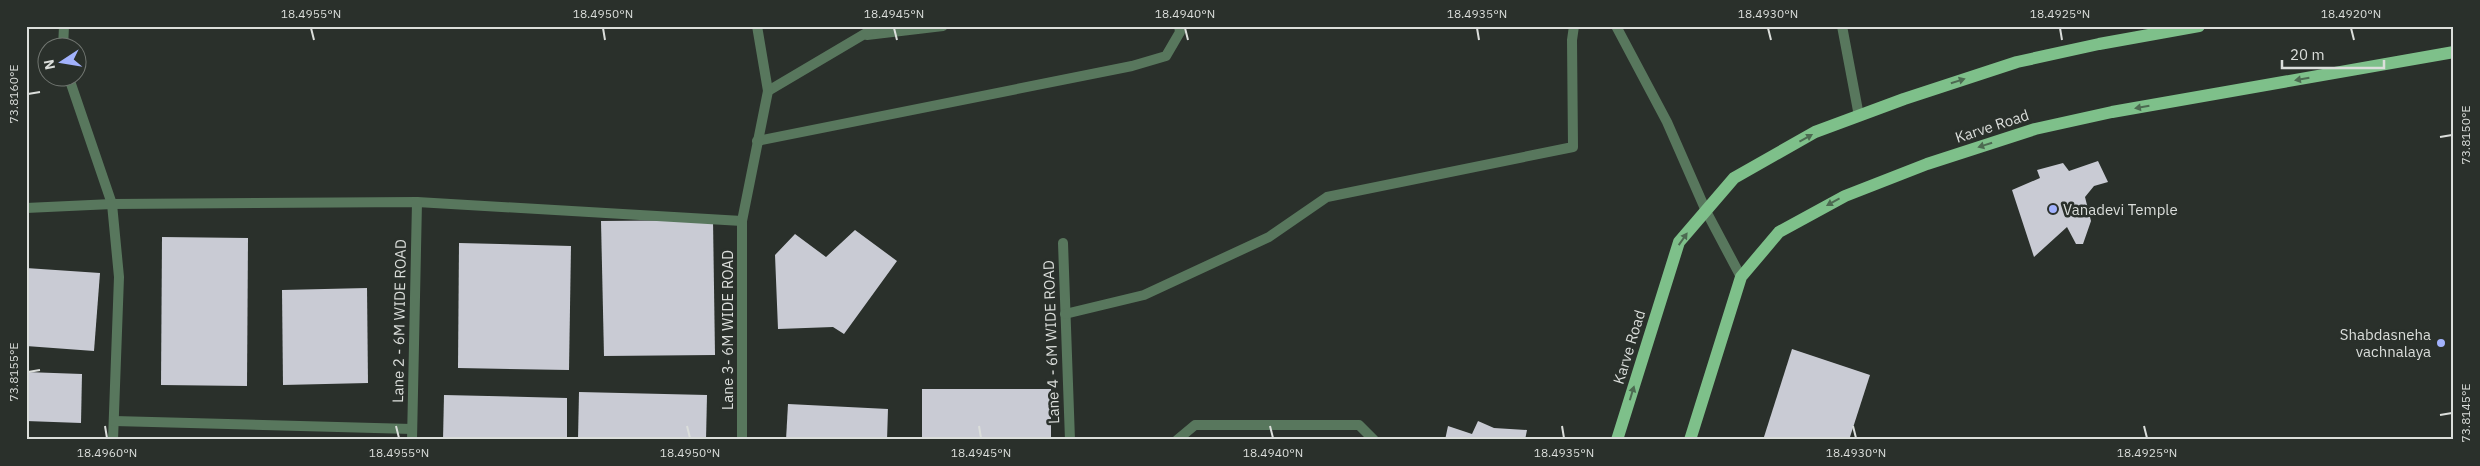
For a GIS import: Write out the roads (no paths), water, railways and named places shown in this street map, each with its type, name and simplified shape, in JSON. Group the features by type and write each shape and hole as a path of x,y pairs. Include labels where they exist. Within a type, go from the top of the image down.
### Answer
{"main road":[{"name":"Karve Road","path":"1617,440 1679,242 1734,178 1815,132 1904,98 2017,62 2172,29 2199,26"},
{"name":"Karve Road","path":"1690,440 1741,277 1778,232 1845,196 1927,164 2035,129 2112,112 2452,54"}],"street":[{"path":"756,26 768,91 878,26"},
{"path":"862,36 943,26"},
{"path":"758,142 1132,66 1166,56 1180,32 1179,26"},
{"path":"1065,314 1144,295 1269,237 1327,197 1573,146 1572,40 1574,26"},
{"path":"1616,26 1666,122 1706,211 1741,277"},
{"path":"1842,26 1859,116"},
{"path":"72,88 112,204 120,276 114,440"},
{"name":"Lane 3- 6M WIDE ROAD","path":"742,440 742,221 768,91"},
{"path":"26,208 112,204 417,202 742,221"},
{"name":"Lane 2 - 6M WIDE ROAD","path":"412,435 417,202"},
{"name":"Lane 4 - 6M WIDE ROAD","path":"1063,243 1070,440"},
{"path":"114,421 412,435"},
{"path":"1177,440 1195,425 1359,425 1374,440"}],"place":[{"name":"Vanadevi Temple","path":"2053,209"},
{"name":"Shabdasneha vachnalaya","path":"2441,343"}]}
